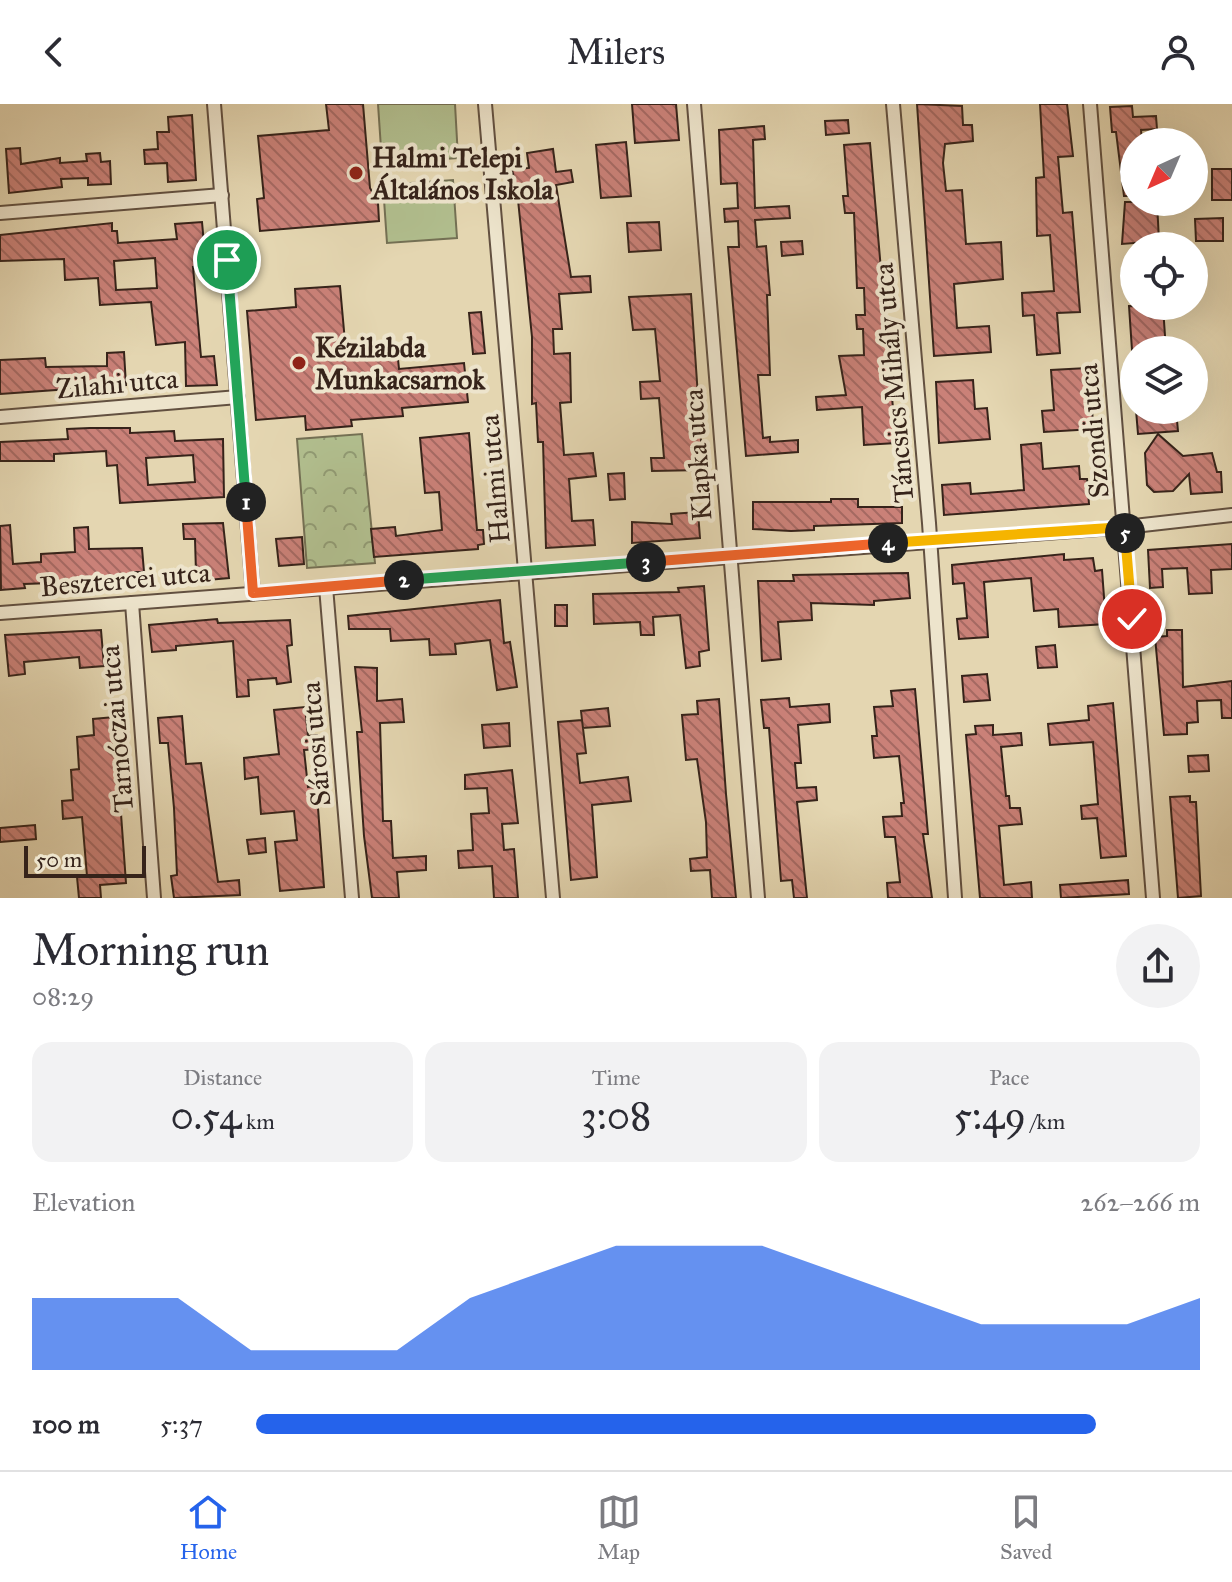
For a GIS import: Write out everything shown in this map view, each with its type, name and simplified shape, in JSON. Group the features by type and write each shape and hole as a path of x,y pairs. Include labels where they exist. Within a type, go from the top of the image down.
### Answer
{"street":[{"path":"214,104 253,593"},
{"name":"Halmi utca","path":"485,104 553,898"},
{"name":"Klapka utca","path":"694,104 758,898"},
{"name":"Táncsics Mihály utca","path":"893,104 930,540 955,898"},
{"name":"Szondi utca","path":"1090,104 1153,898"},
{"path":"0,213 222,195"},
{"name":"Zilahi utca","path":"0,417 238,397"},
{"path":"526,571 1125,527 1232,515"},
{"name":"Besztercei utca","path":"0,613 526,571"},
{"name":"Sárosi utca","path":"326,587 352,898"},
{"name":"Tarnóczai utca","path":"132,603 154,898"}],"green space":[{"path":"378,104 455,104 458,158 382,163"},
{"path":"453,180 457,238 387,243 383,185"},
{"path":"362,434 375,563 307,568 297,439"}],"building":[{"path":"326,104 363,104 370,188 378,203 379,221 260,231 257,199 264,198 258,136 329,130"},
{"path":"632,104 676,104 679,140 635,143"},
{"path":"917,104 962,106 963,125 972,125 973,141 945,144 943,163 946,191 962,190 966,244 1001,242 1003,279 954,284 957,328 989,326 991,352 934,356"},
{"path":"1040,104 1067,104 1073,156 1058,157 1063,213 1072,212 1080,312 1057,313 1060,353 1037,355 1034,315 1023,316 1022,293 1054,291 1050,235 1037,236 1036,178 1044,177"},
{"path":"1132,106 1133,117 1156,116 1157,128 1120,128 1120,164 1116,132 1112,132 1110,107"},
{"path":"192,115 196,180 168,182 167,163 145,164 144,150 158,149 157,132 169,132 168,117"},
{"path":"848,120 849,133 826,135 825,121"},
{"path":"764,126 765,139 753,140 755,208 789,206 790,218 755,220 757,247 766,246 770,295 767,295 770,375 758,375 763,438 770,437 770,442 798,440 798,452 746,456 728,247 739,247 738,221 725,222 724,209 738,208 737,183 721,184 719,130"},
{"path":"626,142 631,196 601,198 596,145"},
{"path":"870,143 896,443 864,445 862,407 817,410 816,397 846,395 839,356 864,355 863,329 857,329 856,315 865,315 864,288 857,288 854,213 845,213 843,196 848,196 844,145"},
{"path":"20,148 21,164 60,158 60,163 87,161 86,154 100,153 101,162 110,161 111,184 88,185 88,178 61,179 62,187 9,193 6,149"},
{"path":"553,149 556,172 571,170 573,182 556,185 571,277 590,276 591,292 559,294 562,329 553,329 554,354 570,353 571,402 560,403 564,455 593,453 596,476 569,479 572,521 593,520 595,545 546,548 543,442 538,442 536,403 532,404 532,337 517,190 512,170 529,168 527,153"},
{"path":"1212,169 1232,169 1232,200 1212,200"},
{"path":"1124,216 1158,216 1159,232 1123,232"},
{"path":"1223,218 1223,241 1208,241 1208,232 1196,232 1195,219"},
{"path":"202,222 206,266 193,267 201,357 214,356 217,385 186,386 185,342 156,345 151,302 100,305 98,278 65,280 64,259 0,261 0,235 112,223 112,231 117,231 118,243 177,239 175,224","holes":["155,258 157,288 116,290 114,261"]},
{"path":"659,222 661,250 629,252 627,223"},
{"path":"802,241 803,254 782,256 781,242"},
{"name":"Kézilabda Munkacsarnok","path":"340,286 346,353 397,349 399,369 464,363 468,402 402,408 403,416 351,420 352,426 306,430 305,416 256,420 247,311 296,307 295,289"},
{"path":"691,294 703,470 652,471 651,458 664,458 659,398 641,399 640,382 660,381 655,329 633,330 629,297"},
{"path":"481,312 485,353 473,354 469,313"},
{"path":"1130,320 1164,320 1165,336 1131,336"},
{"path":"124,352 126,385 0,394 0,360 45,358 46,367 107,366 107,353"},
{"path":"1087,368 1094,429 1044,432 1042,411 1054,410 1051,370"},
{"path":"973,380 975,409 987,408 990,439 939,443 936,382"},
{"path":"1137,424 1177,424 1178,431 1138,434"},
{"path":"130,428 130,433 174,431 175,441 223,439 224,497 120,503 117,465 107,466 106,451 54,454 54,461 0,461 0,442 68,439 67,429","holes":["193,455 195,482 148,485 146,458"]},
{"path":"469,433 477,530 483,530 484,544 478,545 478,549 374,557 371,529 395,527 396,536 442,530 439,492 425,493 420,438"},
{"path":"1158,434 1183,456 1212,453 1217,472 1221,472 1222,492 1191,494 1189,474 1173,491 1154,492 1147,485 1145,453"},
{"path":"1041,443 1043,469 1079,466 1080,479 1087,479 1089,504 944,515 942,485 970,483 971,494 1024,490 1021,445"},
{"path":"624,473 625,499 610,500 608,474"},
{"path":"831,499 858,499 858,507 902,507 902,523 814,526 814,530 791,531 753,529 753,502 831,502"},
{"path":"698,512 700,538 632,543 632,522 672,524 671,514"},
{"path":"223,523 229,578 208,580 208,571 196,573 195,539 184,539 183,524"},
{"path":"10,525 13,564 41,562 41,554 75,552 74,528 88,527 89,549 142,548 144,572 135,572 136,580 24,584 25,588 1,590 0,526"},
{"path":"302,537 304,564 279,566 276,539"},
{"path":"1232,544 1232,569 1211,570 1212,593 1189,594 1187,568 1162,569 1163,587 1150,588 1148,550"},
{"path":"1064,554 1064,560 1093,558 1095,571 1102,570 1106,624 1059,627 1058,609 1034,611 1031,578 984,582 988,637 959,639 957,619 967,618 964,583 953,584 952,565"},
{"path":"908,573 910,598 874,601 874,605 811,603 812,620 778,622 781,659 762,661 758,581 794,581 793,575"},
{"path":"704,586 709,650 699,652 700,666 686,668 680,615 653,617 654,635 641,635 640,622 594,624 593,594 679,592 678,588"},
{"path":"500,600 504,643 510,642 517,687 497,690 490,640 455,644 456,654 430,655 429,639 391,641 390,629 349,629 348,616"},
{"path":"555,605 567,605 567,626 555,626"},
{"path":"217,619 218,623 290,620 292,645 287,646 291,682 277,684 276,678 248,680 249,696 237,697 233,641 176,646 176,650 152,652 149,625"},
{"path":"101,630 104,666 80,668 79,657 24,662 25,674 9,676 5,635"},
{"path":"1167,630 1182,630 1183,687 1232,681 1232,718 1222,718 1221,700 1197,701 1198,722 1187,723 1187,734 1164,735 1155,637 1167,636"},
{"path":"1055,645 1057,667 1038,668 1036,647"},
{"path":"355,667 377,668 377,701 402,699 404,722 380,723 383,821 391,821 393,858 426,856 426,870 397,872 399,898 372,898 364,836 357,732 362,732"},
{"path":"987,674 990,700 964,702 962,676"},
{"path":"915,689 928,834 923,834 932,898 888,898 887,883 900,882 895,837 885,837 883,817 902,816 901,803 904,803 899,756 874,758 872,736 877,736 874,707 893,706 891,691"},
{"path":"789,698 790,707 829,704 830,722 798,725 801,763 795,763 797,788 816,787 817,800 797,802 807,898 794,898 792,880 781,881 769,728 764,728 761,700"},
{"path":"719,699 736,898 712,898 710,870 691,871 690,859 707,857 706,822 697,759 686,760 682,715 698,714 697,701"},
{"path":"1113,703 1126,856 1101,858 1097,818 1082,819 1081,806 1098,804 1093,742 1050,745 1048,724 1089,720 1088,706"},
{"path":"305,707 308,736 317,735 318,749 304,750 308,787 313,786 317,795 324,887 280,891 275,842 297,840 294,811 261,814 258,777 245,779 244,758 279,754 274,710"},
{"path":"608,708 610,726 583,728 581,711"},
{"path":"182,716 186,764 201,763 218,882 239,880 240,895 174,898 171,876 177,875 174,808 168,743 160,743 158,718"},
{"path":"114,717 126,883 100,885 101,898 79,898 77,877 87,876 82,817 63,819 62,801 73,800 71,770 79,769 77,737 94,735 93,719"},
{"path":"582,720 586,753 577,754 580,783 628,777 631,801 592,805 597,877 571,880 558,722"},
{"path":"509,723 510,746 484,748 482,725"},
{"path":"993,725 993,735 1021,733 1022,745 1001,747 1006,796 1009,796 1010,808 1020,808 1022,824 999,826 1004,885 1031,882 1032,898 980,898 966,735 976,734 975,726"},
{"path":"1208,755 1209,771 1189,772 1188,756"},
{"path":"512,770 518,823 502,824 504,850 514,849 518,898 494,898 492,866 459,868 458,851 473,850 471,814 489,813 487,788 465,789 465,775"},
{"path":"1190,796 1190,802 1196,802 1201,896 1178,898 1170,797"},
{"path":"35,825 36,839 0,842 0,828"},
{"path":"265,838 266,852 249,854 247,840"},
{"path":"1128,880 1129,894 1061,898 1060,885"}],"place":[{"name":"Halmi Telepi Általános Iskola","path":"356,173"},
{"name":"Kézilabda Munkacsarnok","path":"299,363"}],"route":[{"path":"227,260 253,593 1125,527 1132,619"}]}
